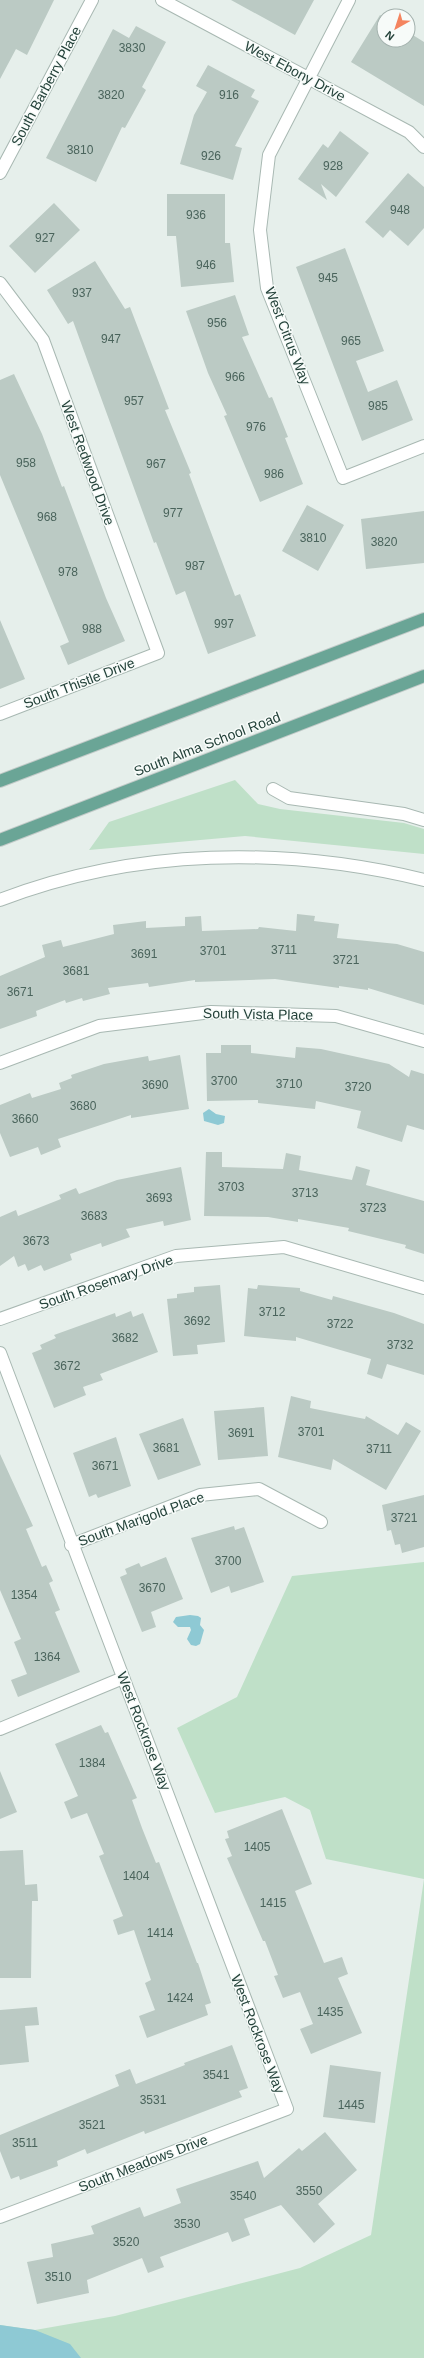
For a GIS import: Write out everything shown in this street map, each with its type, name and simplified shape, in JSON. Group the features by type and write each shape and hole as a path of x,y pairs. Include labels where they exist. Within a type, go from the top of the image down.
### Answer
{"main road":[{"path":"0,781 424,619"},
{"name":"South Alma School Road","path":"0,840 424,676"}],"street":[{"name":"South Barberry Place","path":"0,173 92,0"},
{"name":"West Ebony Drive","path":"162,0 408,132 424,146"},
{"name":"West Citrus Way","path":"349,0 269,156 260,230 268,288 343,478 424,446"},
{"name":"West Redwood Drive","path":"0,283 43,340 158,653"},
{"name":"South Thistle Drive","path":"0,714 158,653"},
{"path":"273,789 289,798 404,814 424,820"},
{"path":"0,900 44,885 80,876 159,860 201,858 302,860 384,871 424,880"},
{"name":"South Vista Place","path":"0,1063 99,1026 211,1012 336,1016 424,1041"},
{"name":"South Rosemary Drive","path":"0,1319 176,1256 284,1247 424,1288"},
{"name":"West Rockrose Way","path":"0,1353 71,1545 287,2109"},
{"name":"South Marigold Place","path":"71,1545 200,1495 260,1489 321,1522"},
{"path":"0,1729 123,1678"},
{"name":"South Meadows Drive","path":"0,2217 287,2109"}],"green space":[{"path":"235,780 258,804 280,809 404,823 424,829 424,854 245,836 89,850 109,822"},
{"path":"424,1562 424,1879 326,1859 310,1810 285,1797 215,1813 177,1728 237,1697 292,1576"},
{"path":"424,1879 424,2358 0,2358 0,2325 35,2330 115,2316 300,2268 371,2235"}],"water":[{"path":"209,1109 216,1114 225,1116 224,1123 218,1125 204,1121 203,1113"},
{"path":"190,1615 201,1618 200,1625 204,1630 200,1644 196,1646 191,1645 187,1639 191,1630 190,1627 178,1627 173,1622 176,1617"},
{"path":"0,2325 35,2330 70,2344 81,2358 0,2358"}],"building":[{"path":"0,0 54,0 27,55 16,49 0,79"},
{"path":"231,0 314,0 295,35"},
{"path":"376,21 376,48 416,48 416,37 424,42 424,106 351,62"},
{"path":"136,26 166,42 142,87 146,90 125,128 122,127 96,182 46,158 113,29 129,38"},
{"path":"208,65 255,90 251,97 259,101 235,146 242,148 233,180 180,164 194,115 207,92 196,86"},
{"path":"340,131 369,153 336,197 321,184 327,200 298,179 323,144 328,148"},
{"path":"408,173 424,187 424,228 408,246 390,230 383,238 365,222"},
{"path":"167,194 225,194 225,243 230,243 234,282 181,287 176,236 167,236"},
{"path":"54,203 80,230 35,273 9,246"},
{"path":"345,248 384,351 356,361 368,392 397,380 413,420 362,441 296,267"},
{"path":"95,261 125,309 130,307 169,409 165,410 191,473 189,474 235,596 240,594 256,636 208,654 185,591 176,595 156,542 154,543 73,321 68,324 47,290"},
{"path":"235,295 249,335 242,337 269,398 272,397 288,437 285,438 303,484 260,502 224,416 227,415 208,373 186,311"},
{"path":"14,374 42,434 62,487 64,486 106,598 125,641 68,665 60,646 69,642 0,475 0,380"},
{"path":"307,505 344,525 318,571 282,551"},
{"path":"424,511 424,563 366,569 361,519"},
{"path":"0,620 25,679 0,689"},
{"path":"297,914 315,916 314,921 339,924 337,938 397,944 424,952 424,1005 368,988 368,990 339,986 339,988 275,979 195,982 195,980 149,987 148,983 108,988 110,994 83,1001 82,998 66,1003 65,1000 36,1011 37,1016 0,1029 0,976 45,957 42,945 61,940 63,947 114,934 113,925 146,921 146,928 185,926 185,917 201,916 202,931 258,929 259,927 296,931"},
{"path":"221,1045 251,1045 251,1053 295,1058 296,1047 321,1049 389,1064 409,1077 411,1070 424,1074 424,1130 407,1125 402,1142 357,1128 361,1111 316,1101 315,1109 258,1103 258,1100 207,1101 206,1053 221,1053"},
{"path":"180,1055 189,1109 131,1118 131,1115 58,1139 61,1147 41,1155 38,1147 10,1157 0,1133 0,1105 30,1093 32,1098 61,1089 59,1083 72,1078 71,1075 104,1064 148,1056 149,1061"},
{"path":"206,1152 222,1152 222,1167 283,1169 286,1153 301,1156 299,1170 352,1180 356,1166 370,1170 366,1185 424,1201 424,1254 405,1248 406,1245 348,1231 349,1228 298,1219 298,1222 268,1217 204,1216"},
{"path":"181,1167 191,1220 164,1226 163,1221 126,1229 130,1237 102,1247 101,1243 70,1254 72,1260 44,1271 41,1265 28,1271 25,1264 18,1267 14,1256 0,1266 0,1217 16,1210 18,1216 61,1199 59,1195 76,1188 79,1194 117,1180"},
{"path":"220,1285 225,1342 197,1345 198,1354 173,1356 167,1299 177,1298 177,1294 194,1292 194,1287"},
{"path":"258,1285 300,1288 300,1291 332,1300 333,1296 394,1313 424,1324 424,1375 387,1364 382,1379 367,1374 371,1359 296,1337 296,1341 244,1336 248,1288 257,1289"},
{"path":"131,1311 133,1317 143,1313 158,1352 100,1374 103,1380 83,1387 86,1395 54,1408 32,1353 42,1349 40,1345 56,1338 54,1335 115,1313 116,1317"},
{"path":"291,1396 311,1401 310,1408 365,1419 366,1416 398,1435 406,1422 421,1431 386,1490 333,1459 331,1470 278,1457"},
{"path":"264,1407 268,1456 218,1460 214,1411"},
{"path":"183,1418 201,1465 158,1480 139,1434"},
{"path":"116,1437 131,1486 98,1498 96,1494 89,1497 73,1453"},
{"path":"0,1454 33,1526 26,1529 42,1567 46,1565 53,1581 49,1583 60,1610 55,1612 80,1672 18,1697 11,1680 27,1674 14,1642 21,1639 0,1590"},
{"path":"424,1495 424,1547 402,1553 400,1544 395,1545 391,1530 387,1531 382,1505"},
{"path":"234,1526 235,1530 244,1527 264,1582 231,1593 229,1586 211,1593 191,1538"},
{"path":"166,1557 183,1599 151,1612 156,1627 142,1632 120,1577 127,1574 125,1569 139,1563 141,1567"},
{"path":"101,1725 105,1733 108,1732 137,1798 132,1800 142,1828 156,1863 159,1862 198,1963 211,2003 205,2005 208,2015 147,2038 139,2016 155,2010 145,1983 151,1980 134,1930 118,1935 113,1920 123,1916 99,1856 104,1854 87,1813 71,1819 64,1802 78,1796 55,1744"},
{"path":"0,1771 17,1812 0,1819"},
{"path":"282,1809 312,1884 295,1891 324,1963 342,1957 348,1974 338,1978 362,2033 311,2054 300,2029 313,2024 300,1992 283,1998 274,1976 278,1975 265,1941 263,1941 227,1858 232,1856 225,1839 229,1838 227,1831"},
{"path":"23,1850 25,1885 37,1884 38,1901 32,1901 31,1978 0,1978 0,1851"},
{"path":"37,2007 39,2025 25,2026 29,2062 0,2065 0,2010"},
{"path":"232,2045 248,2088 239,2091 242,2097 145,2134 144,2131 87,2154 85,2149 57,2161 58,2166 20,2180 19,2176 11,2179 0,2151 0,2135 119,2086 115,2075 130,2069 136,2084 185,2065 184,2063"},
{"path":"330,2065 381,2072 375,2123 323,2117"},
{"path":"325,2132 357,2170 318,2204 335,2224 314,2243 281,2205 244,2219 250,2235 232,2242 228,2232 160,2257 164,2267 148,2273 142,2258 87,2280 89,2293 37,2304 27,2262 53,2257 51,2244 94,2234 91,2226 140,2207 144,2217 181,2203 176,2189 258,2161 264,2178 299,2148 302,2151"}]}
